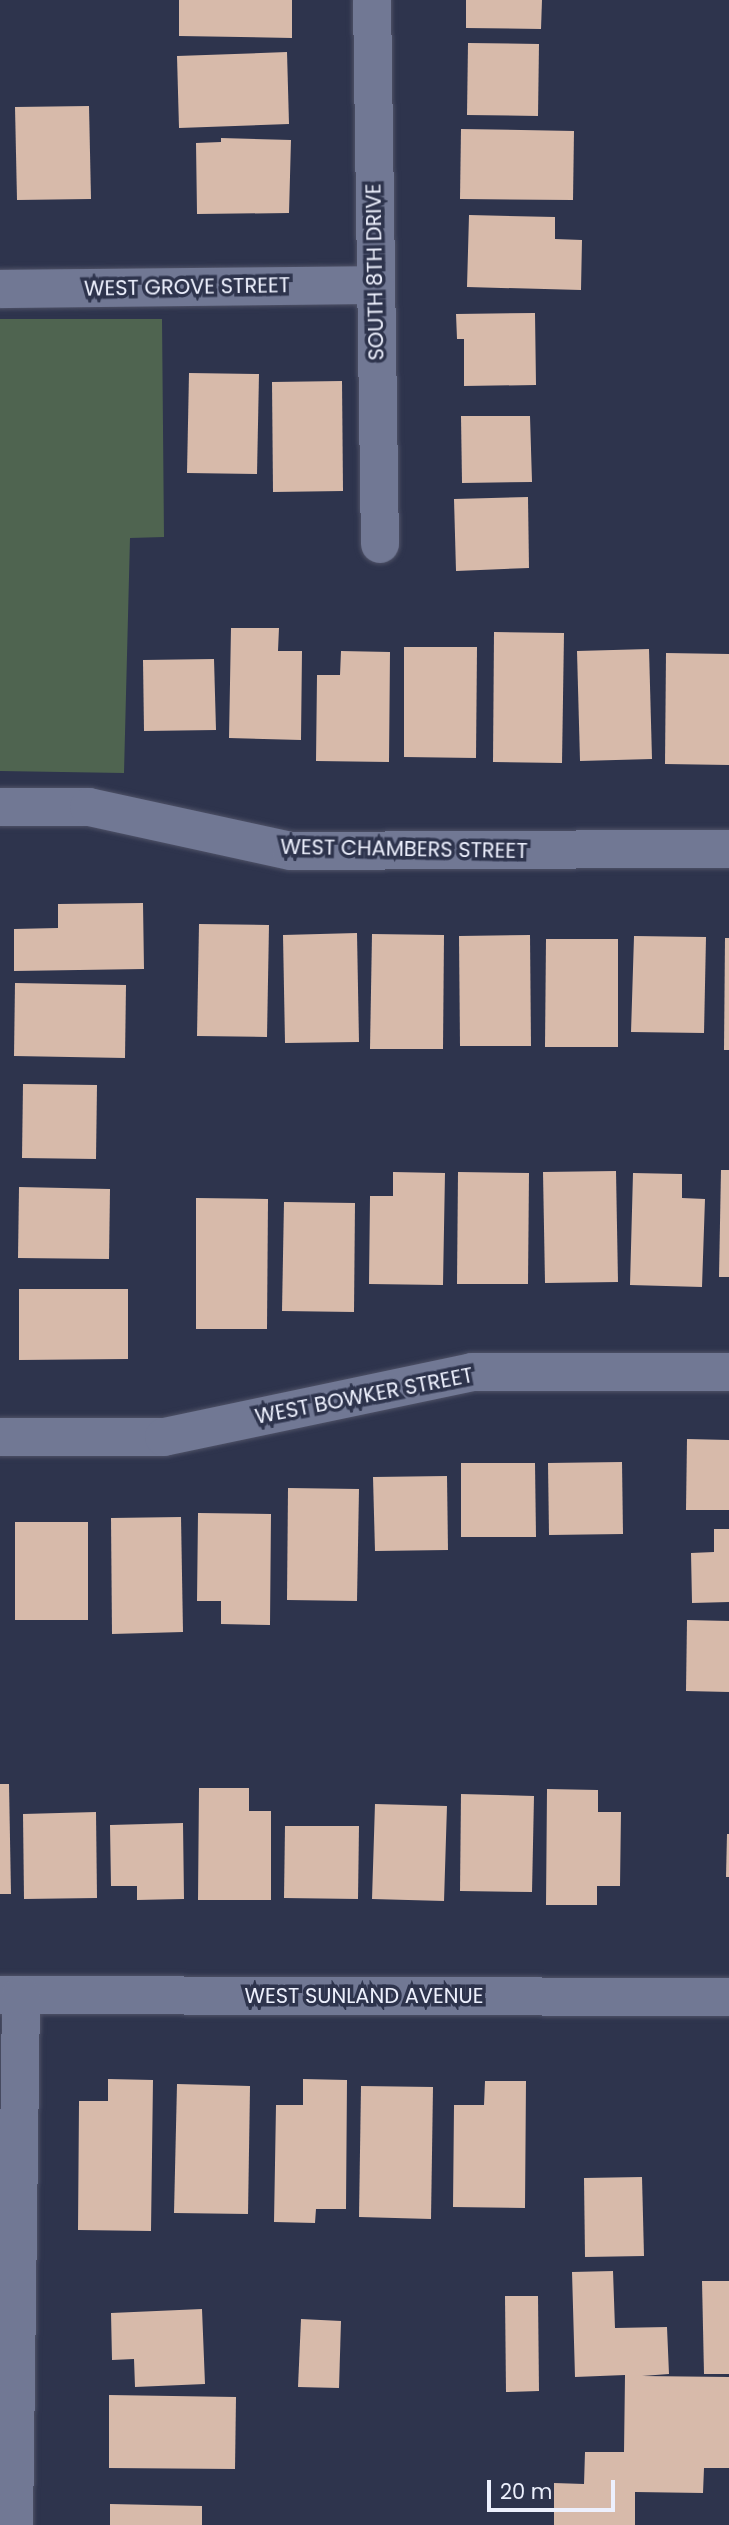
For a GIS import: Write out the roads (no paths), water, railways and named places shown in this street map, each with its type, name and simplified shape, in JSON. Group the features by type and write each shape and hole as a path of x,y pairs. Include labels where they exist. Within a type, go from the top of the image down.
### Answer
{"street":[{"name":"SOUTH 8TH DRIVE","path":"372,0 380,544"},
{"name":"WEST GROVE STREET","path":"0,289 375,285"},
{"name":"WEST CHAMBERS STREET","path":"0,807 89,807 291,852 729,849"},
{"name":"WEST BOWKER STREET","path":"0,1437 164,1437 472,1372 729,1372"},
{"name":"WEST SUNLAND AVENUE","path":"11,1995 729,1997"},
{"path":"11,1995 14,2525"}]}
